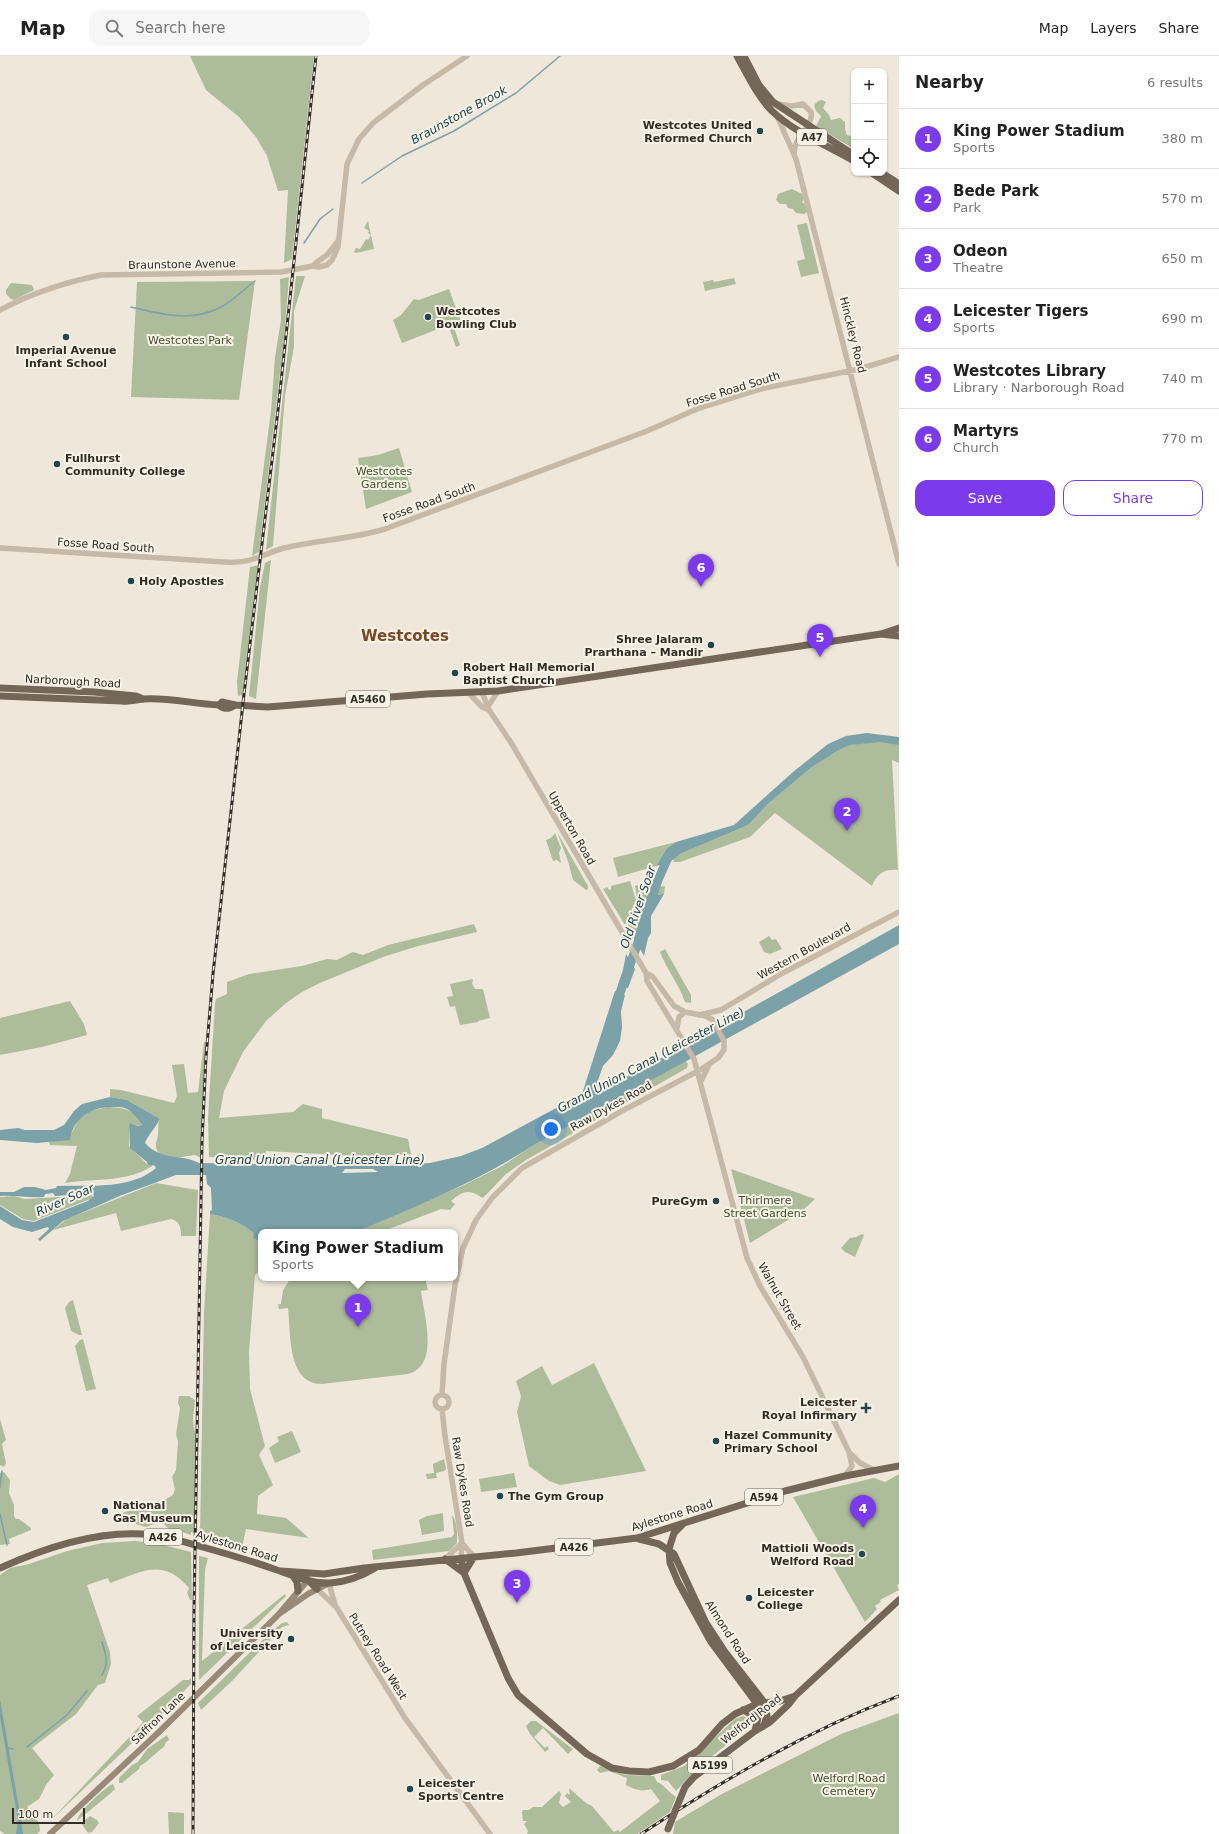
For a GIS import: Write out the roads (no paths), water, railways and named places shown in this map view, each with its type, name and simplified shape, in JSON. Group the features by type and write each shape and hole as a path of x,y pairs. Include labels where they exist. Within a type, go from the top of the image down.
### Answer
{"main road":[{"name":"Hinckley Road","path":"737,56 759,94 774,112"},
{"name":"A47","path":"744,56 759,85 773,102 805,129 851,160"},
{"name":"A47","path":"774,112 851,153"},
{"path":"876,176 899,191"},
{"path":"887,176 899,184"},
{"name":"Narborough Road","path":"0,688 94,692 136,696 143,699 219,705 222,702 235,705 268,707 430,693 498,691 881,634 897,629"},
{"name":"Narborough Road","path":"881,634 899,636"},
{"name":"Narborough Road","path":"0,696 122,702 136,702 143,699"},
{"name":"Aylestone Road","path":"282,1571 324,1574 358,1568 375,1568 637,1538 784,1491 845,1476 899,1466"},
{"path":"637,1538 654,1542 669,1549 674,1533 685,1523"},
{"name":"Aylestone Road","path":"0,1568 60,1545 96,1537 132,1533 174,1539 282,1571 293,1576 328,1583 366,1574 375,1568"},
{"name":"Almond Road","path":"669,1549 670,1562 694,1614 711,1642 760,1703"},
{"path":"445,1559 464,1573 474,1557"},
{"path":"453,1565 462,1558"},
{"name":"Welford Road","path":"462,1558 464,1573 508,1678 518,1695 598,1762 612,1768 639,1772 663,1769 685,1761 705,1746 722,1724 743,1710 760,1703 780,1701 795,1696"},
{"path":"317,1589 308,1580 324,1574"},
{"path":"293,1576 297,1582 298,1591"},
{"name":"Saffron Lane","path":"50,1834 159,1732 278,1615 308,1580"},
{"name":"Saffron Lane","path":"278,1615 328,1583"},
{"name":"Welford Road","path":"668,1832 685,1787 694,1777 755,1731 764,1726 899,1600"},
{"path":"755,1731 760,1703"},
{"path":"760,1703 767,1715 764,1726"},
{"path":"743,1710 753,1716 757,1722"}],"street":[{"path":"338,241 347,164 359,139 373,124 404,100 467,56"},
{"path":"773,102 792,106 800,104 809,108 812,112 811,119 795,143 794,155"},
{"name":"Hinckley Road","path":"774,112 794,155 899,564"},
{"name":"Braunstone Avenue","path":"313,266 330,252 338,241"},
{"name":"Braunstone Avenue","path":"0,310 25,297 52,288 81,279 109,274 258,273 282,272 313,266 320,267 327,265 336,253 338,241"},
{"name":"Fosse Road South","path":"0,548 239,563 251,561 283,549 365,535 385,529 640,433 696,409 761,389 850,370 899,357"},
{"path":"468,692 482,707 489,708 498,691"},
{"name":"Upperton Road","path":"482,692 489,708 510,741 646,973 652,977 674,1006 685,1012 699,1015 714,1022"},
{"name":"Western Boulevard","path":"699,1015 721,1010 781,974 899,912"},
{"name":"Upperton Road","path":"646,973 647,981 694,1059 697,1071"},
{"name":"Western Boulevard","path":"714,1022 721,1010"},
{"path":"677,1030 679,1017 685,1012"},
{"path":"697,1071 709,1064 722,1053 725,1046 714,1022"},
{"path":"694,1059 703,1064 709,1064"},
{"path":"700,1082 709,1064"},
{"name":"Walnut Street","path":"697,1071 744,1249 751,1267 760,1286 803,1357 850,1452 860,1463 874,1470"},
{"name":"Raw Dykes Road","path":"458,1274 463,1248 476,1220 492,1198 522,1168 622,1111 697,1071"},
{"name":"Raw Dykes Road","path":"442,1395 457,1281"},
{"name":"Raw Dykes Road","path":"442,1395 447,1396 449,1403 448,1407 442,1409"},
{"name":"Raw Dykes Road","path":"442,1395 437,1398 436,1402 438,1407 442,1409 462,1543 462,1558"},
{"path":"845,1476 852,1466 850,1452"},
{"path":"445,1559 462,1543 474,1557"},
{"name":"Putney Road West","path":"328,1583 334,1605"},
{"name":"Putney Road West","path":"317,1589 334,1605 413,1730 490,1834"}],"water":[{"path":"867,733 899,737 899,745 880,742 851,745 839,750 812,767 769,803 748,825 680,854 670,862 656,866 667,848 676,842 734,825 793,772 828,744 846,736"},
{"path":"664,894 651,916 651,933 648,938 644,956 634,938 647,896"},
{"path":"899,925 899,944 469,1182 362,1229 258,1229 258,1240 253,1238 254,1233 239,1223 228,1218 210,1214 210,1211 212,1210 211,1188 207,1184 206,1175 176,1175 122,1195 63,1221 40,1241 38,1239 49,1229 48,1227 32,1232 13,1227 0,1219 0,1206 22,1220 34,1222 88,1201 94,1196 93,1194 55,1196 53,1193 45,1194 44,1197 0,1196 0,1192 14,1192 24,1187 35,1187 46,1190 56,1188 57,1186 95,1186 122,1183 146,1175 156,1168 154,1165 148,1165 147,1162 130,1148 129,1123 138,1126 142,1125 134,1114 122,1107 99,1108 85,1114 75,1125 70,1140 37,1143 0,1140 0,1130 18,1128 25,1130 54,1130 64,1125 74,1111 82,1104 110,1097 127,1100 160,1119 145,1143 152,1149 158,1153 185,1158 199,1163 386,1166 430,1163 461,1156 482,1148 582,1094 615,991 625,995 621,1011 622,1027 620,1041 613,1055 603,1066 597,1083 599,1087 631,1075","holes":["345,1169 373,1169 378,1172 342,1173"]},
{"path":"626,954 635,969 628,988 618,985"},
{"path":"0,1700 23,1834 16,1834 18,1820 0,1717"}],"waterway":[{"name":"Braunstone Brook","path":"362,183 402,156 454,131 516,93 560,56"},
{"name":"Braunstone Brook","path":"304,243 320,219 333,209"},
{"name":"Braunstone Brook","path":"131,307 176,316 198,315 221,307 255,281"},
{"name":"Old River Soar","path":"649,906 658,880 670,853"},
{"name":"Old River Soar","path":"616,1004 641,934"},
{"path":"0,1487 2,1471"},
{"path":"0,1514 7,1545"},
{"path":"102,1642 106,1655 106,1667 102,1675"},
{"path":"27,1747 67,1715 87,1691"},
{"path":"7,1748 13,1749"}],"railway":[{"path":"193,1834 194,1610 202,1141 206,1057 213,974 244,694 278,410 316,56"},
{"path":"641,1834 734,1776 766,1758 831,1725 899,1696"}],"place":[{"name":"Westcotes United Reformed Church","path":"760,131"},
{"name":"Westcotes Bowling Club","path":"428,317"},
{"name":"Imperial Avenue Infant School","path":"66,337"},
{"name":"Fullhurst Community College","path":"57,464"},
{"name":"Holy Apostles","path":"131,581"},
{"name":"Martyrs","path":"701,587"},
{"name":"Shree Jalaram Prarthana – Mandir","path":"711,645"},
{"name":"Westcotes Library","path":"820,657"},
{"name":"Robert Hall Memorial Baptist Church","path":"455,673"},
{"name":"Bede Park","path":"847,831"},
{"name":"PureGym","path":"716,1201"},
{"name":"King Power Stadium","path":"358,1327"},
{"name":"Leicester Royal Infirmary","path":"866,1408"},
{"name":"Hazel Community Primary School","path":"716,1441"},
{"name":"The Gym Group","path":"500,1496"},
{"name":"National Gas Museum","path":"105,1511"},
{"name":"Leicester Tigers","path":"863,1528"},
{"name":"Mattioli Woods Welford Road","path":"862,1554"},
{"name":"Leicester College","path":"749,1598"},
{"name":"Odeon","path":"517,1603"},
{"name":"University of Leicester","path":"291,1639"},
{"name":"Leicester Sports Centre","path":"410,1789"}],"district":[{"name":"Westcotes","path":"405,636"}],"park label":[{"name":"Westcotes Park","path":"190,340"},
{"name":"Westcotes Gardens","path":"384,477"},
{"name":"Thirlmere Street Gardens","path":"765,1206"},
{"name":"Welford Road Cemetery","path":"849,1784"}],"water label":[{"name":"Grand Union Canal (Leicester Line)","path":"651,1060"},
{"name":"Grand Union Canal (Leicester Line)","path":"320,1160"},
{"name":"River Soar","path":"65,1200"}]}
